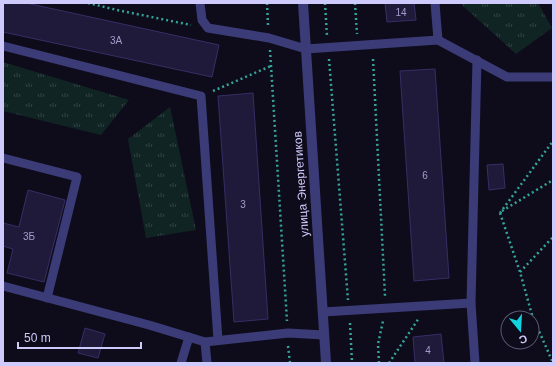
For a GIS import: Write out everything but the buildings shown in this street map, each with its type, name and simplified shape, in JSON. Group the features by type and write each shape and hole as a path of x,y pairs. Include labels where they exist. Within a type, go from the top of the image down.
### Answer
{"street":[{"name":"улица Энергетиков","path":"302,3 326,363"}],"lane":[{"path":"200,3 202,20 208,28 269,38 306,49 438,40 507,77 553,77"},
{"path":"435,3 438,40"},
{"path":"3,46 201,96 218,340"},
{"path":"475,363 471,303 477,60"},
{"path":"3,158 77,177 47,298"},
{"path":"3,286 149,325 205,342 288,333 324,335"},
{"path":"323,312 434,304 471,303"},
{"path":"182,363 189,337"},
{"path":"205,342 207,363"}],"path":[{"path":"88,3 208,28"},
{"path":"267,3 290,363"},
{"path":"325,3 352,363"},
{"path":"355,3 358,45"},
{"path":"373,59 385,308 378,344 379,363"},
{"path":"201,96 271,66"},
{"path":"500,213 553,141"},
{"path":"500,213 553,180"},
{"path":"500,213 520,272 532,316 553,363"},
{"path":"520,272 553,237"},
{"path":"389,363 422,313 434,304"}],"green space":[{"path":"462,3 538,3 552,28 516,54 462,5"},
{"path":"3,62 129,100 101,135 3,111"},
{"path":"170,107 196,230 146,238 128,139"}]}
